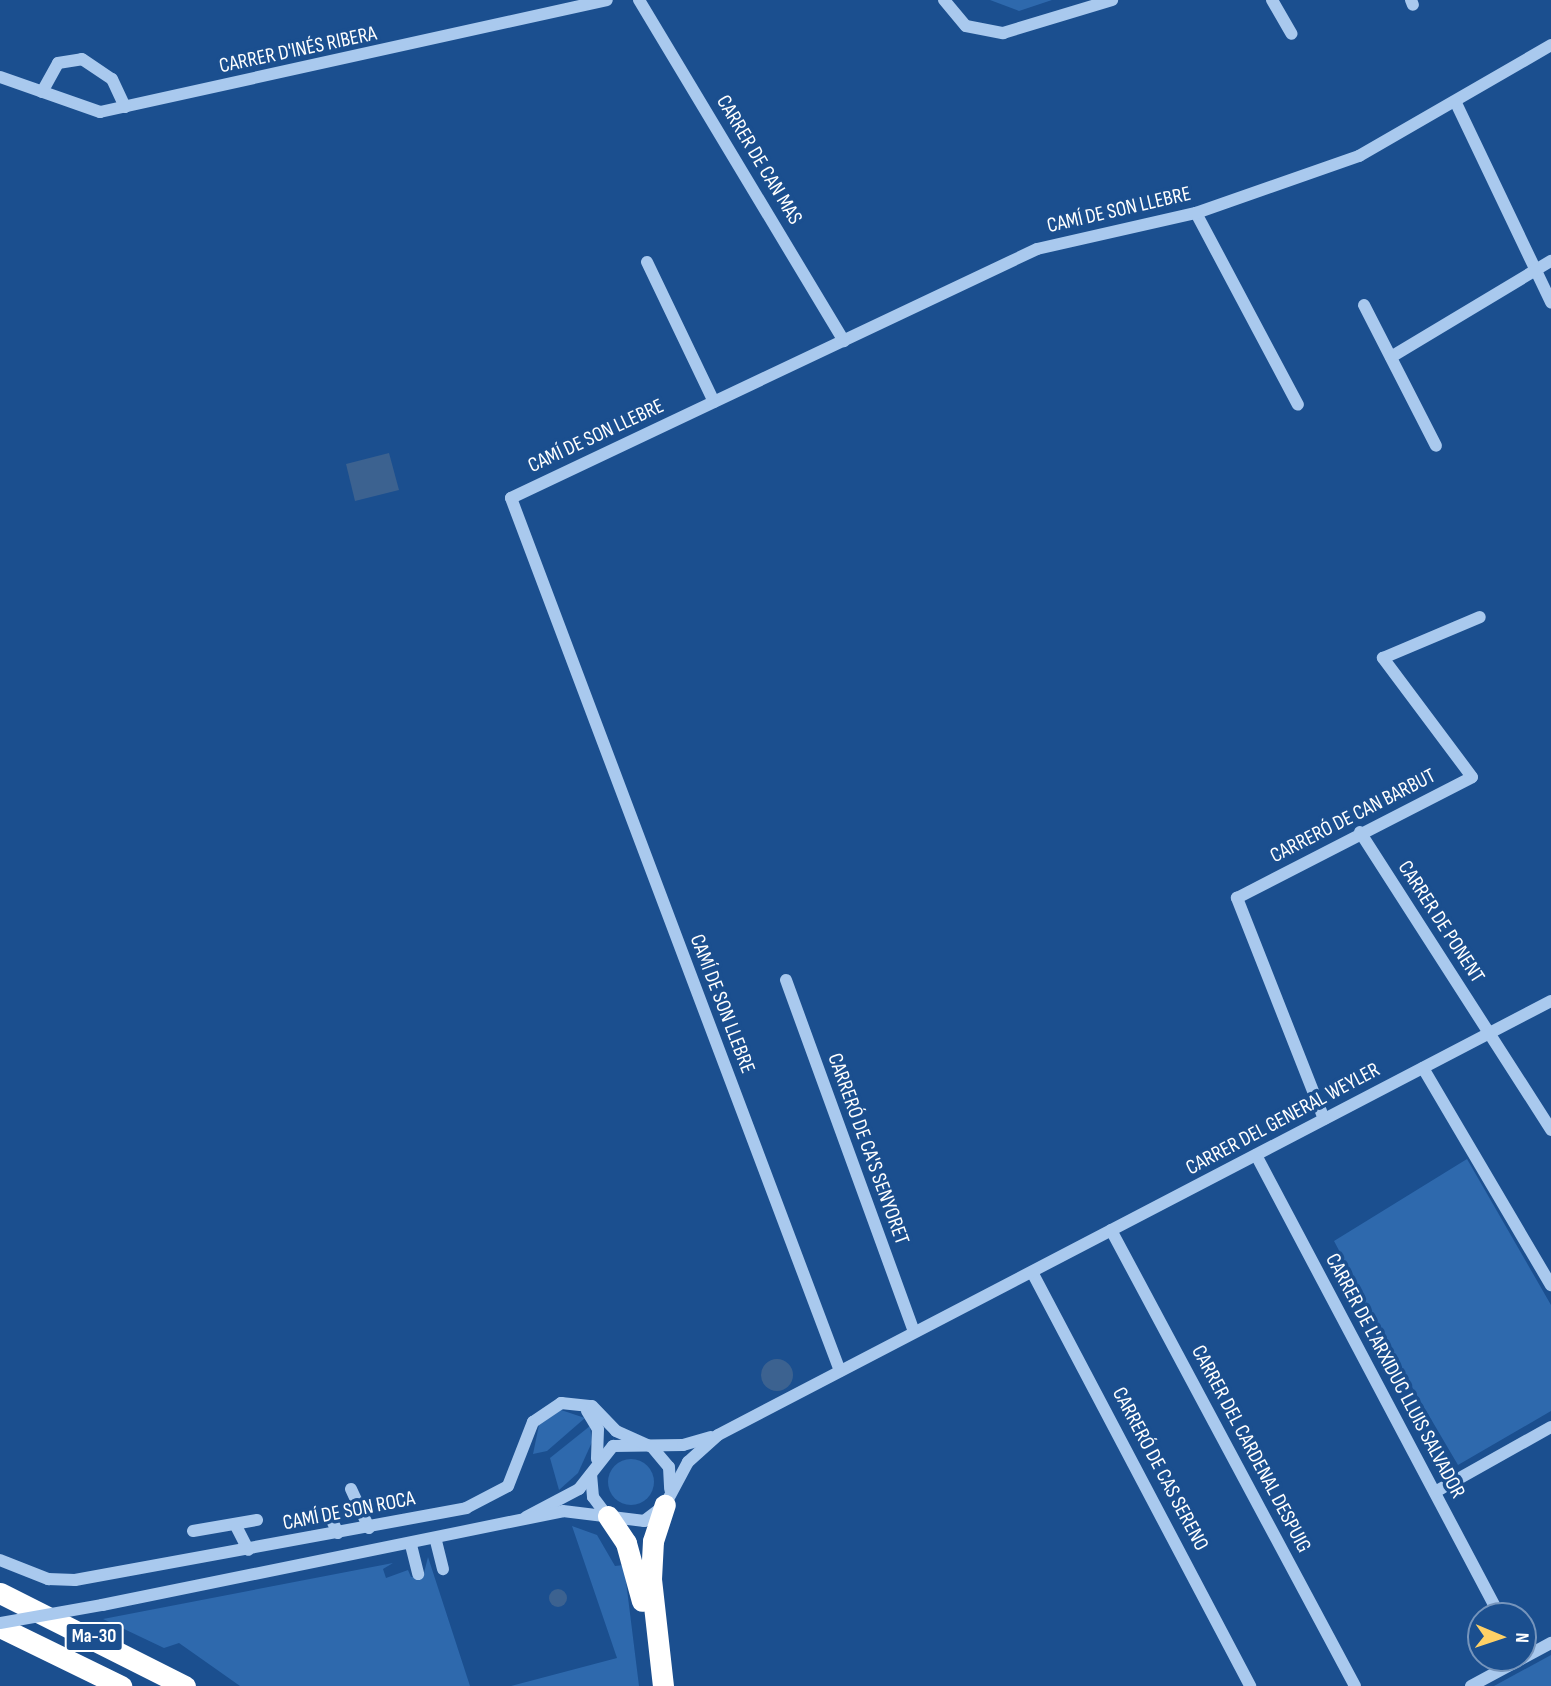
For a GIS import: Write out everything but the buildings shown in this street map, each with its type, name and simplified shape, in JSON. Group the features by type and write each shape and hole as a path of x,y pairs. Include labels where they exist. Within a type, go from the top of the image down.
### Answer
{"highway":[{"path":"663,1686 650,1579 653,1541 667,1499"},
{"path":"608,1516 626,1543 640,1590 653,1686"},
{"name":"Ma-30","path":"0,1593 185,1686"},
{"name":"Ma-30","path":"0,1625 121,1686"},
{"path":"0,1640 62,1654"}],"street":[{"name":"CARRER D'INÉS RIBERA","path":"0,77 100,112 607,0"},
{"name":"CARRER DE CAN MAS","path":"639,0 844,341"},
{"path":"944,0 966,26 1003,33 1112,0"},
{"path":"1272,0 1292,34"},
{"name":"CAMÍ DE SON LLEBRE","path":"840,1371 511,498 1037,249 1196,213 1293,184 1456,103 1551,44"},
{"path":"42,92 58,62 82,59 112,79 125,107"},
{"path":"1456,103 1532,272 1551,302"},
{"path":"1196,213 1298,405"},
{"path":"1391,357 1551,261"},
{"path":"647,262 714,402"},
{"path":"1364,305 1436,446"},
{"name":"CARRERÓ DE CAN BARBUT","path":"1324,1119 1237,898 1360,832 1472,777 1383,658 1480,617"},
{"name":"CARRER DE PONENT","path":"1360,832 1551,1130"},
{"name":"CARRERÓ DE CA'S SENYORET","path":"786,980 914,1331"},
{"name":"CARRER DEL GENERAL WEYLER","path":"718,1435 1551,1001"},
{"path":"1423,1068 1551,1285"},
{"name":"CARRER DE L'ARXIDUC LLUIS SALVADOR","path":"1256,1155 1493,1602"},
{"name":"CARRER DEL CARDENAL DESPUIG","path":"1111,1230 1355,1686"},
{"name":"CARRERÓ DE CAS SERENO","path":"1032,1272 1250,1686"},
{"name":"CAMÍ DE SON ROCA","path":"0,1560 62,1581 369,1528 496,1497 515,1476 540,1413 556,1404 579,1404"},
{"path":"579,1404 592,1406 616,1431 639,1443 669,1467 667,1499"},
{"path":"579,1404 598,1429 593,1497 608,1516"},
{"path":"1435,1492 1551,1427"},
{"path":"525,1517 572,1493 613,1446 639,1443 676,1446 718,1435"},
{"path":"0,1625 436,1541 525,1517 575,1510 632,1523 667,1499 688,1462 718,1435"},
{"path":"351,1489 369,1528"},
{"path":"330,1514 338,1533"},
{"path":"193,1531 257,1520"},
{"path":"235,1524 248,1550"},
{"path":"436,1541 443,1569"},
{"path":"411,1545 418,1574"},
{"path":"1471,1686 1496,1672"}],"shaded area":[{"path":"990,0 1052,0 1019,11"},
{"path":"389,453 399,490 355,501 346,464"},
{"path":"1467,1159 1551,1305 1551,1411 1458,1465 1338,1261 1343,1258 1334,1241"},
{"path":"777,1359 788,1364 793,1375 788,1386 777,1391 766,1386 761,1375 766,1364"},
{"path":"561,1410 585,1418 547,1451 533,1454 539,1425"},
{"path":"590,1426 592,1442 578,1473 559,1490 550,1458"},
{"path":"631,1459 648,1465 654,1482 648,1499 631,1505 614,1499 608,1482 614,1465"},
{"path":"572,1526 597,1535 615,1566 624,1565 639,1686 511,1686 617,1658"},
{"path":"428,1557 470,1686 240,1686 179,1643 164,1648 103,1619 393,1563 383,1569 386,1578 408,1570 411,1577 424,1573"},
{"path":"554,1589 562,1589 567,1598 565,1605 554,1607 549,1602 549,1594"},
{"path":"1551,1655 1551,1686 1494,1686 1520,1672 1537,1672 1537,1663"}]}
